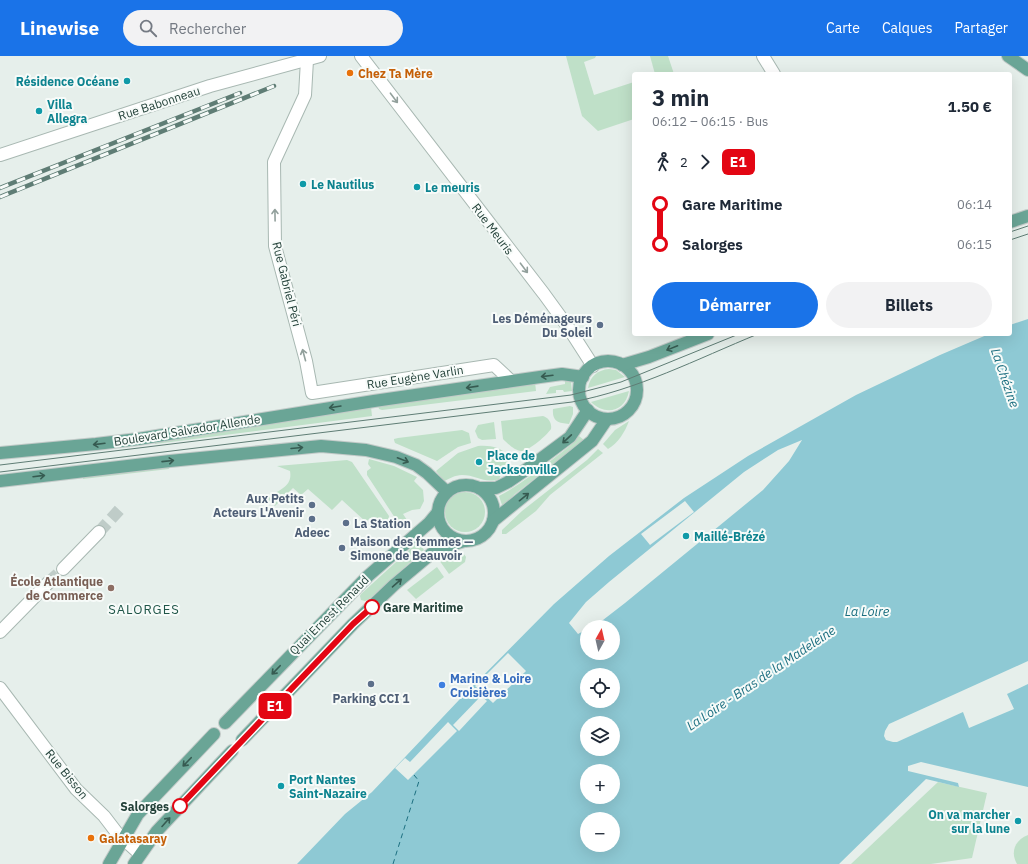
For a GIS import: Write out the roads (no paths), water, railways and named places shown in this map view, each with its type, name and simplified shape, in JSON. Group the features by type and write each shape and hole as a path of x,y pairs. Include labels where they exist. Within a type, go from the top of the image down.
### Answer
{"main road":[{"path":"1008,56 1028,70"},
{"path":"1012,221 1028,216"},
{"path":"622,365 650,357 703,336"},
{"path":"609,361 622,365 632,373 636,381 636,399 626,412 616,418 599,417 588,410 583,404 580,388 583,377 586,371 602,362 609,361"},
{"path":"511,381 562,374 583,377"},
{"name":"Boulevard Salvador Allende","path":"0,453 131,440 374,401 511,381"},
{"path":"479,488 496,488 527,469 570,437 588,410"},
{"path":"493,521 592,441 607,418"},
{"path":"0,481 170,461 322,446 366,450 396,457 416,465 447,492"},
{"path":"464,484 479,488 488,495 492,502 494,513 493,521 489,529 483,535 474,540 464,541 454,538 445,532 439,523 438,512 440,502 447,492 455,487 464,484"},
{"name":"Quai Ernest Renaud","path":"225,723 368,576 429,523 438,512"},
{"name":"Quai Ernest Renaud","path":"242,740 353,624 394,586 431,554 448,546 464,541"},
{"path":"109,864 138,814 214,734"},
{"path":"137,859 157,831 232,752"}],"street":[{"name":"Rue Babonneau","path":"0,155 210,86 320,56"},
{"name":"Rue Meuris","path":"361,56 552,305 593,366"},
{"path":"763,56 773,72"},
{"name":"Rue Gabriel Péri","path":"307,60 305,95 274,162 275,246 306,361 312,393"},
{"name":"Rue Eugène Varlin","path":"312,393 494,365 511,381"},
{"path":"63,569 99,532"},
{"path":"0,632 50,582"},
{"name":"Rue Bisson","path":"0,688 76,789 104,816 117,833 124,839 137,859"}],"water":[{"name":"La Loire","path":"1028,319 1028,787 921,762 908,766 908,771 958,783 959,787 926,779 839,864 297,864 345,814 372,792 459,700 554,604 609,556 684,498 748,456 856,395 940,355 984,336 1012,336 1012,324","holes":["802,440 789,461 763,490 603,620 620,620 620,660 580,660 580,633 578,634 569,623 586,602 744,472 778,450"]}],"tunnel":[{"path":"99,532 121,508"},
{"path":"49,582 63,569"}],"tram line":[{"path":"1012,231 1028,226"},
{"path":"1012,239 1028,234"},
{"path":"0,465 571,395 621,382 734,336"},
{"path":"0,472 572,402 596,397 643,382 753,336"}],"railway":[{"path":"0,197 274,86"},
{"path":"0,188 240,93"}],"place":[{"name":"Chez Ta Mère","path":"350,73"},
{"name":"Résidence Océane","path":"127,81"},
{"name":"Villa Allegra","path":"39,111"},
{"name":"Le Nautilus","path":"303,184"},
{"name":"Le meuris","path":"417,187"},
{"name":"Les Déménageurs Du Soleil","path":"600,325"},
{"name":"Place de Jacksonville","path":"479,462"},
{"name":"Aux Petits Acteurs L'Avenir","path":"312,505"},
{"name":"Adeec","path":"312,519"},
{"name":"La Station","path":"346,523"},
{"name":"Maillé-Brézé","path":"686,536"},
{"name":"Maison des femmes — Simone de Beauvoir","path":"342,548"},
{"name":"École Atlantique de Commerce","path":"111,588"},
{"name":"Gare Maritime","path":"372,607"},
{"name":"Parking CCI 1","path":"371,684"},
{"name":"Marine & Loire Croisières","path":"442,685"},
{"name":"Port Nantes Saint-Nazaire","path":"281,786"},
{"name":"Salorges","path":"180,806"},
{"name":"On va marcher sur la lune","path":"1018,821"},
{"name":"Galatasaray","path":"91,838"}],"district":[{"name":"SALORGES","path":"144,609"}],"water label":[{"name":"La Chézine","path":"1005,378"},
{"name":"La Loire - Bras de la Madeleine","path":"761,678"}]}
